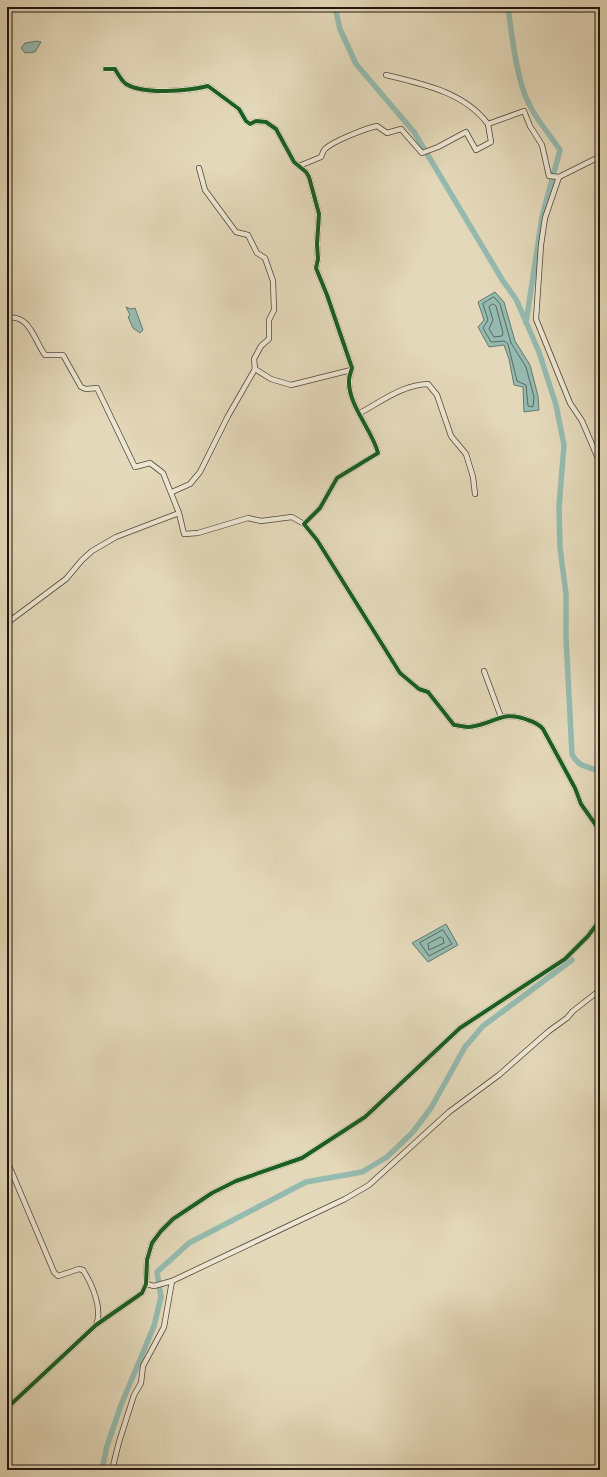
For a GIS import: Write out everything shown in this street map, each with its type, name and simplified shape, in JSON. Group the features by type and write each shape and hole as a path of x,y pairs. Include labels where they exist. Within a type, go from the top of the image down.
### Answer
{"street":[{"path":"105,69 115,69 125,83 136,88 182,91 208,86 239,109 246,121 250,124 256,121 266,122 276,129 294,162 306,172 309,177 319,214 316,244 318,259 316,268 327,295 351,370 348,380 352,397 367,426 378,453 337,478 320,508 304,524"},
{"path":"299,166 321,157 325,149 366,128 377,126 387,133 402,129 422,153 466,132 476,150 491,142 488,124 480,113 439,88 386,75"},
{"path":"488,124 524,111 530,126 542,145 549,176 558,177 595,159 600,159"},
{"path":"172,492 190,484 200,472 224,423 255,369 254,359 261,346 269,339 269,320 274,310 273,281 265,258 257,253 248,235 236,232 205,190 198,168"},
{"path":"558,177 546,218 541,245 536,319 570,403 582,421 600,463"},
{"path":"7,318 18,318 27,324 45,355 63,355 81,386 86,388 97,388 135,467 150,463 163,473 172,492 184,534 198,533 248,518 261,521 292,517 304,524 317,540 400,673 419,689 428,692 454,725 468,727 488,723 506,715 518,716 539,724 544,729 581,804 600,831"},
{"path":"255,369 271,379 291,385 351,370"},
{"path":"360,413 402,389 416,385 428,384 437,395 451,436 466,454 473,478 475,494"},
{"path":"7,623 66,579 82,560 92,551 116,537 179,513"},
{"path":"484,671 501,717"},
{"path":"7,1408 96,1325 142,1293 146,1284 147,1260 152,1243 173,1219 212,1193 236,1181 302,1158 365,1117 460,1028 565,959 588,936 600,920"},
{"path":"146,1284 154,1286 172,1281 345,1199 370,1185 449,1112 499,1075 549,1030 567,1018 573,1011 600,990"},
{"path":"7,1161 54,1272 58,1276 79,1269 84,1270 87,1275 94,1293 100,1317 96,1325"},
{"path":"112,1470 118,1442 134,1395 141,1383 143,1366 164,1327 172,1281"}],"water":[{"path":"37,41 41,42 35,52 25,53 21,48 25,43"},
{"path":"495,292 504,302 515,341 530,365 538,396 539,410 524,412 523,387 514,385 509,359 504,345 489,347 478,327 484,320 478,302"},
{"path":"126,307 131,309 135,308 143,330 140,333 133,328 128,317 130,315"},
{"path":"446,924 458,945 428,962 412,943"}],"waterway":[{"path":"335,7 340,29 356,64 414,132 503,281 516,299 539,352 556,405 564,445 559,507 560,548 566,594 566,638 572,754 580,764 600,771"},
{"path":"508,7 516,62 525,95 536,117 560,150 542,217 526,323"},
{"path":"102,1470 107,1446 121,1405 154,1326 161,1297 157,1272 189,1243 306,1182 362,1172 387,1157 412,1133 431,1108 465,1047 483,1026 572,960"}],"cycle path":[{"path":"105,69 115,69 126,84 144,90 166,91 208,86 239,109 246,121 250,124 256,121 266,122 276,129 294,162 306,172 309,177 319,214 317,244 318,259 316,268 327,295 352,368 349,380 352,399 371,435 378,453 337,478 320,508 304,524 317,540 400,673 419,689 428,692 454,725 469,727 478,726 511,716 534,722 540,726 575,788 581,804 600,831"},
{"path":"7,1408 96,1325 142,1293 146,1284 147,1260 152,1243 173,1219 212,1193 236,1181 302,1158 365,1117 460,1028 565,959 588,936 600,920"}]}
